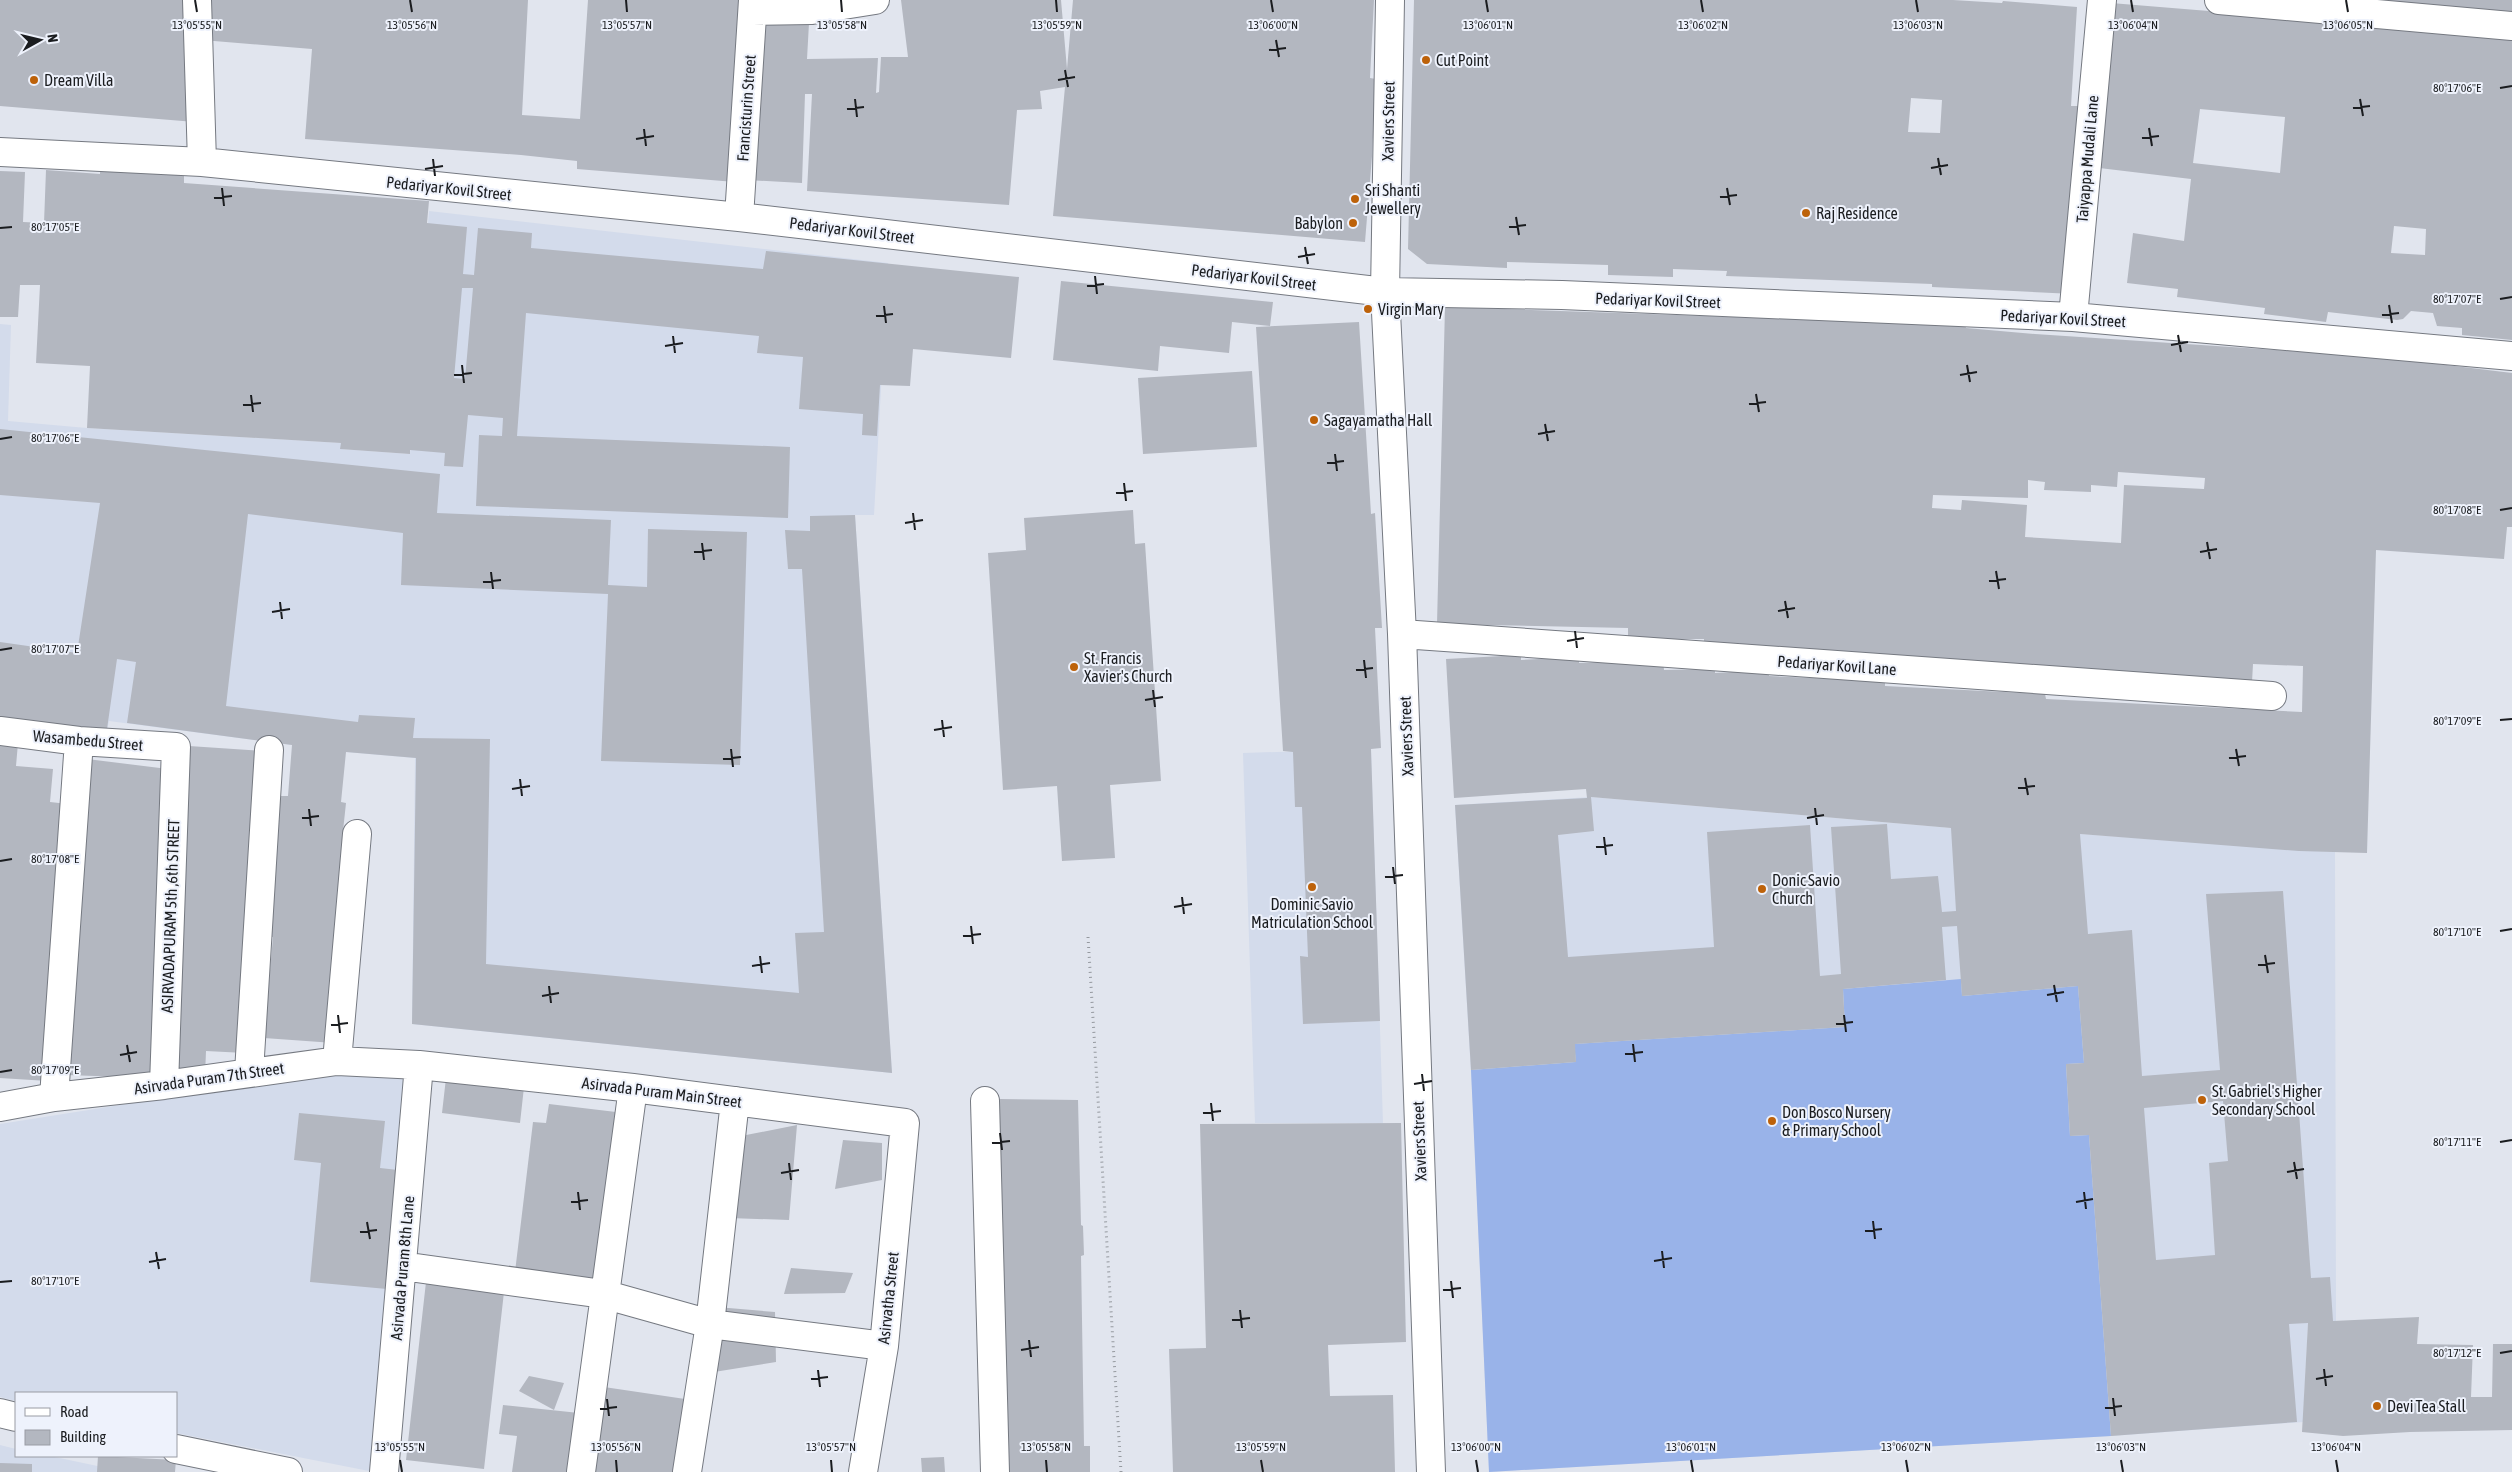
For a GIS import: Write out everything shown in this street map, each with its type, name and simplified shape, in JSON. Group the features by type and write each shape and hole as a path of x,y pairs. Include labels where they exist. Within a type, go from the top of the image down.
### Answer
{"street":[{"path":"197,0 202,162"},
{"path":"753,5 812,10 875,0"},
{"name":"Xaviers Street","path":"1390,0 1385,292 1402,634 1430,1472"},
{"name":"Taiyappa Mudali Lane","path":"2073,317 2102,0"},
{"path":"2219,0 2512,26"},
{"name":"Francisturin Street","path":"739,217 753,5"},
{"name":"Pedariyar Kovil Street","path":"0,152 202,162 739,217 1385,292 1562,296 2073,317 2512,356"},
{"name":"Pedariyar Kovil Lane","path":"1402,634 2272,696"},
{"name":"Wasambedu Street","path":"0,731 79,741 176,747"},
{"path":"54,1097 79,741"},
{"name":"ASIRVADAPURAM 5th ,6th STREET","path":"164,1086 176,747"},
{"path":"249,1072 269,750"},
{"path":"337,1061 357,834"},
{"name":"Asirvada Puram 7th Street","path":"0,1107 54,1097 164,1086 249,1072 337,1061 419,1065"},
{"name":"Asirvada Puram Main Street","path":"419,1065 633,1088 905,1122"},
{"name":"Asirvada Puram 8th Lane","path":"384,1472 419,1065"},
{"path":"581,1472 603,1294 633,1088"},
{"path":"687,1472 710,1324 735,1101"},
{"path":"985,1101 995,1472"},
{"name":"Asirvatha Street","path":"863,1472 884,1346 905,1122"},
{"path":"402,1266 603,1294 710,1324 884,1346"},
{"path":"0,1413 15,1417"},
{"path":"178,1449 288,1472"}],"path":[{"path":"1088,938 1121,1472"}],"shaded area":[{"path":"429,211 888,263 874,515 855,515 892,1073 412,1024 415,758 346,752 109,721 106,736 0,721 0,324 11,325 8,421 87,428 341,443 341,449 410,454"},
{"name":"Dominic Savio Matriculation School","path":"1371,749 1383,1123 1255,1123 1243,753"},
{"name":"Don Bosco Nursery & Primary School","path":"1591,797 1951,828 2080,834 2335,852 2336,1321 2308,1323 2303,1422 2111,1436 1489,1472 1473,1106 1455,805"},
{"name":"Don Bosco Nursery & Primary School","path":"1961,979 1962,996 2078,986 2084,1063 2066,1064 2070,1136 2089,1135 2111,1436 1489,1472 1471,1070 1576,1062 1574,1044 1845,1027 1843,989"},
{"path":"323,1073 408,1076 374,1472 178,1433 178,1392 15,1392 15,1401 0,1397 0,1124"},
{"path":"0,1445 15,1449 15,1457 55,1457 126,1472 0,1472"}],"building":[{"path":"0,0 188,0 195,122 0,106"},
{"path":"201,0 528,0 522,115 580,119 588,0 747,0 735,182 577,169 577,161 521,155 305,139 312,49 202,40"},
{"path":"901,0 1061,0 1067,69 1073,0 1374,0 1370,78 1376,79 1365,242 1053,216 1065,87 1040,91 1042,109 1017,110 1009,205 807,191 812,94 805,94 802,183 747,180 756,19 809,23 807,59 878,58 876,93 879,92 881,57 908,57"},
{"path":"1414,0 1953,0 2002,3 2003,1 2077,7 2071,106 2082,106 2073,294 1932,287 1932,284 1726,276 1727,271 1673,269 1673,277 1608,275 1608,265 1507,262 1507,268 1427,264 1408,249","holes":["1911,98 1942,100 1940,133 1908,132"]},
{"path":"2366,0 2512,0 2512,12"},
{"path":"2111,3 2512,36 2512,340 2462,335 2462,328 2437,326 2433,313 2411,311 2403,319 2397,320 2328,312 2326,322 2264,314 2265,308 2177,297 2178,289 2127,283 2133,233 2184,241 2191,179 2091,167","holes":["2200,109 2285,117 2280,173 2193,163","2394,226 2426,229 2425,255 2391,253"]},
{"path":"46,170 100,174 100,170 184,175 184,183 429,201 427,223 467,227 463,274 474,275 478,228 532,233 531,248 763,269 766,251 1019,277 1011,358 913,349 910,386 880,385 877,436 862,435 863,414 799,409 803,357 757,353 759,336 526,313 517,436 790,447 788,518 476,506 479,435 502,436 503,418 468,415 463,467 444,466 445,453 410,450 410,454 340,449 341,443 87,428 90,366 36,363 40,285 20,285 18,317 0,317 0,171 25,172 23,222 44,223","holes":["462,288 473,288 465,379 454,378"]},
{"path":"1061,281 1273,302 1270,326 1232,322 1229,353 1160,346 1158,371 1053,360"},
{"path":"1445,307 1965,325 1966,328 2035,334 2381,357 2512,373 2512,527 2507,527 2504,559 2376,550 2367,853 2299,851 2080,834 2088,934 2132,930 2142,1076 2220,1070 2206,894 2283,891 2311,1278 2330,1277 2333,1321 2419,1317 2417,1344 2473,1345 2471,1397 2492,1397 2493,1344 2512,1344 2512,1430 2410,1432 2343,1436 2302,1432 2308,1323 2289,1324 2297,1422 2111,1436 2089,1135 2070,1136 2066,1064 2084,1063 2078,986 1962,996 1957,926 1942,927 1946,980 1843,989 1845,1027 1575,1044 1576,1062 1471,1070 1455,805 1587,798 1586,789 1454,798 1446,659 1521,655 1521,660 1579,657 1579,663 1663,660 1664,670 1715,669 1715,673 1769,670 1769,676 1885,681 1885,686 2045,694 2046,699 2302,712 2303,666 2253,664 2252,682 1740,654 1740,643 1704,644 1704,639 1668,639 1668,643 1628,643 1628,628 1437,624","holes":["2118,472 2205,478 2204,489 2124,485 2121,543 2025,537 2027,505 1962,500 1961,510 1932,508 1933,495 2028,498 2028,480 2045,482 2044,490 2091,492 2091,485 2117,487","1591,797 1951,828 1956,911 1942,912 1938,876 1891,879 1887,824 1831,827 1841,974 1820,976 1810,825 1707,832 1714,947 1568,957 1558,835 1594,831","2223,1101 2228,1161 2209,1163 2215,1255 2156,1260 2144,1108"]},
{"path":"1359,322 1371,514 1375,513 1382,628 1375,628 1381,748 1371,749 1380,1021 1303,1024 1300,956 1308,957 1302,807 1295,807 1293,752 1283,751 1256,327"},
{"path":"1252,371 1257,447 1143,454 1138,378"},
{"path":"0,429 440,474 437,513 611,520 608,585 647,587 648,529 747,532 740,765 601,761 608,594 401,585 403,533 248,514 226,706 358,722 359,715 415,718 413,738 490,739 486,964 799,993 795,933 824,932 802,569 788,569 785,530 810,531 810,516 855,515 892,1073 412,1024 416,758 346,752 341,802 346,803 343,831 352,832 334,1043 264,1038 273,937 270,937 277,796 288,796 292,745 127,723 136,662 117,659 106,736 0,721 0,642 77,653 100,503 0,495"},
{"name":"St. Francis Xavier's Church","path":"1133,510 1135,544 1145,543 1161,781 1110,785 1115,858 1062,861 1057,786 1003,790 988,553 1026,550 1024,518"},
{"path":"0,740 18,743 16,766 53,769 50,802 68,804 48,1081 0,1078"},
{"path":"189,746 263,751 245,1053 206,1051 205,1076 170,1076"},
{"path":"87,759 168,769 154,1078 66,1075"},
{"path":"446,1078 524,1087 520,1123 442,1113"},
{"path":"999,1099 1078,1100 1081,1225 1083,1226 1084,1255 1081,1256 1084,1446 1090,1446 1090,1472 1005,1472"},
{"path":"549,1104 616,1112 613,1132 619,1132 594,1282 515,1272 533,1122 546,1123"},
{"path":"299,1113 385,1121 380,1168 398,1170 387,1289 310,1282 321,1163 294,1160"},
{"path":"1401,1123 1406,1342 1328,1345 1330,1396 1393,1395 1395,1472 1173,1472 1169,1349 1206,1348 1200,1124"},
{"path":"797,1125 789,1220 729,1218 741,1136"},
{"path":"843,1140 882,1143 882,1180 835,1189"},
{"path":"791,1268 853,1273 845,1293 784,1294"},
{"path":"426,1282 504,1292 484,1469 406,1460"},
{"path":"705,1306 775,1312 776,1362 714,1372"},
{"path":"529,1376 564,1383 554,1410 519,1391"},
{"path":"604,1387 685,1399 675,1472 592,1472"},
{"path":"503,1405 579,1413 572,1472 512,1472 517,1436 499,1434"},
{"path":"98,1457 176,1460 175,1472 97,1472"},
{"path":"944,1457 945,1472 922,1472 921,1458"},
{"path":"0,1463 32,1464 32,1472 0,1472"}],"place":[{"name":"Cut Point","path":"1426,60"},
{"name":"Dream Villa","path":"34,80"},
{"name":"Sri Shanti Jewellery","path":"1355,199"},
{"name":"Raj Residence","path":"1806,213"},
{"name":"Babylon","path":"1353,223"},
{"name":"Virgin Mary","path":"1368,309"},
{"name":"Sagayamatha Hall","path":"1314,420"},
{"name":"St. Francis Xavier's Church","path":"1074,667"},
{"name":"Dominic Savio Matriculation School","path":"1312,887"},
{"name":"Donic Savio Church","path":"1762,889"},
{"name":"St. Gabriel's Higher Secondary School","path":"2202,1100"},
{"name":"Don Bosco Nursery & Primary School","path":"1772,1121"},
{"name":"Devi Tea Stall","path":"2377,1406"}]}
